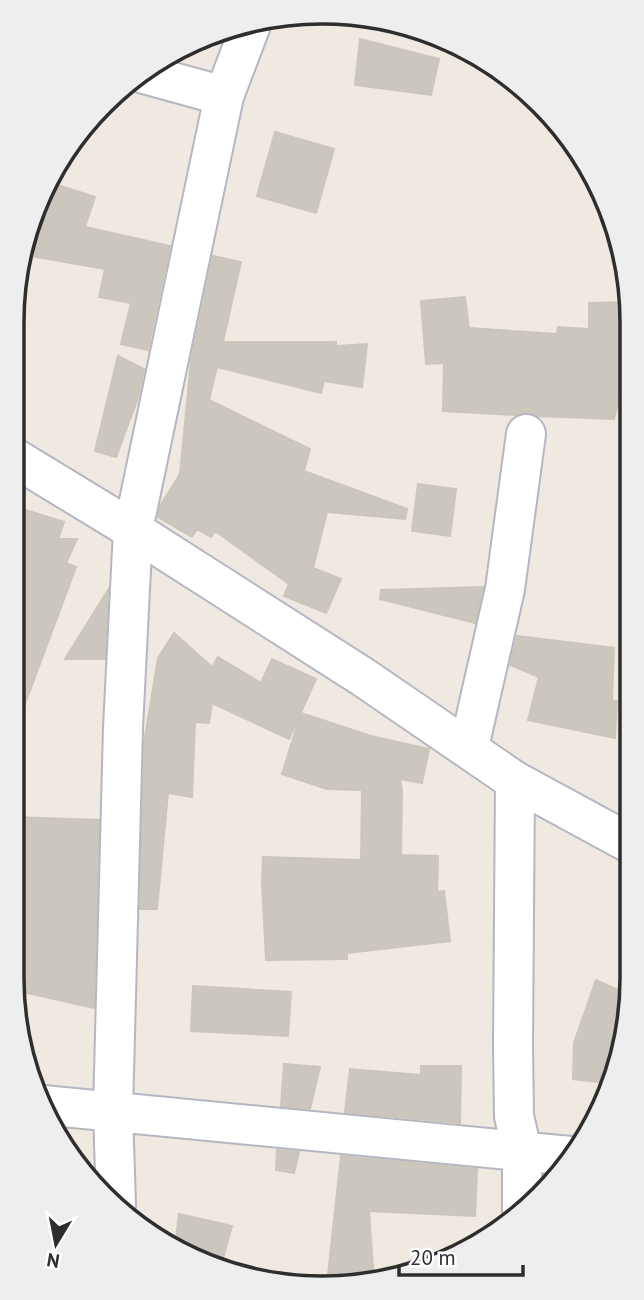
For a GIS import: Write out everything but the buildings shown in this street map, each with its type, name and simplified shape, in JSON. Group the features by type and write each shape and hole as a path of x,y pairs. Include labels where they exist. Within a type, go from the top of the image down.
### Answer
{"street":[{"path":"116,1192 113,1111 123,728 133,530 224,96 247,34"},
{"path":"154,77 224,96"},
{"path":"469,747 505,589 526,434"},
{"path":"24,464 133,530 469,747 515,781 620,838"},
{"path":"515,781 514,1116 522,1151 522,1198"},
{"path":"53,1106 561,1155"}]}
